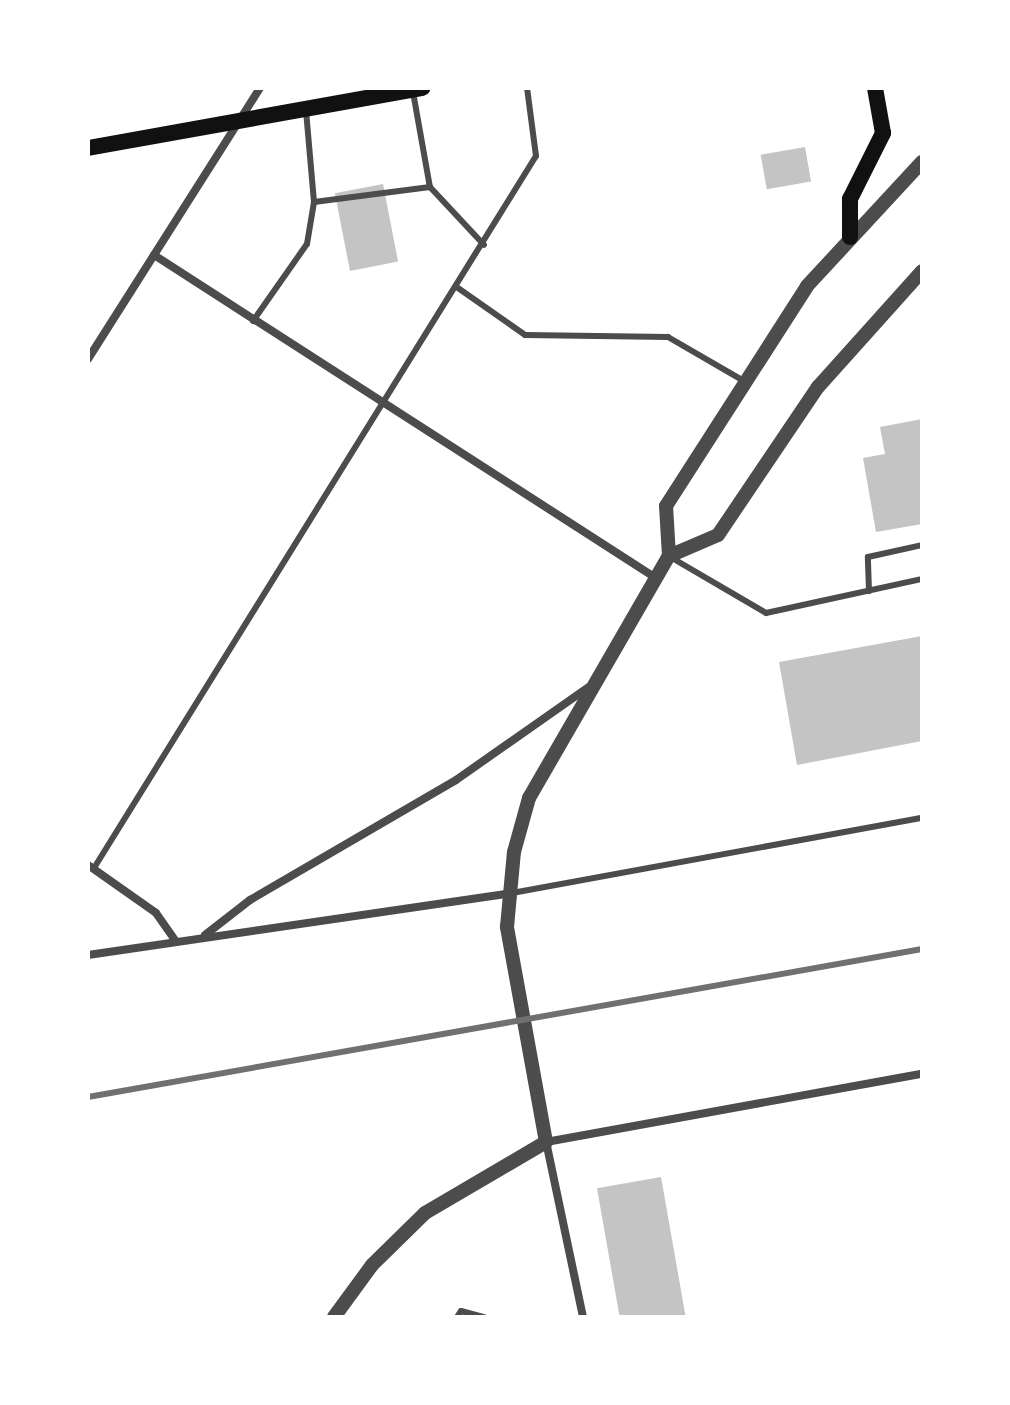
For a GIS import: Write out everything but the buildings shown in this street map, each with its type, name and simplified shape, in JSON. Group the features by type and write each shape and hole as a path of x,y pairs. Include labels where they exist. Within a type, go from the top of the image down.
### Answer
{"main road":[{"path":"850,237 850,199 883,133 875,88"},
{"path":"88,148 418,89"}],"street":[{"path":"88,359 260,88"},
{"path":"583,1317 519,1021 508,894 529,798 589,687 669,556 666,506 744,382 850,237 922,162"},
{"path":"154,255 656,578"},
{"path":"669,556 718,535 818,387 922,271"},
{"path":"205,935 250,900 456,780 589,687"},
{"path":"91,866 156,913 175,940"},
{"path":"88,955 205,935 508,894"},
{"path":"334,1317 372,1265 425,1213 546,1142 922,1074"}],"lane":[{"path":"91,866 385,406 536,156 527,88"},
{"path":"418,89 430,187 484,245"},
{"path":"253,321 307,244 314,202 306,109"},
{"path":"314,202 430,187"},
{"path":"458,288 525,335 668,337 744,382"},
{"path":"869,591 868,557 922,545"},
{"path":"669,556 766,613 922,579"},
{"path":"508,894 922,818"},
{"path":"457,1317 461,1311 484,1317"}],"railway":[{"path":"88,1097 922,949"}]}
